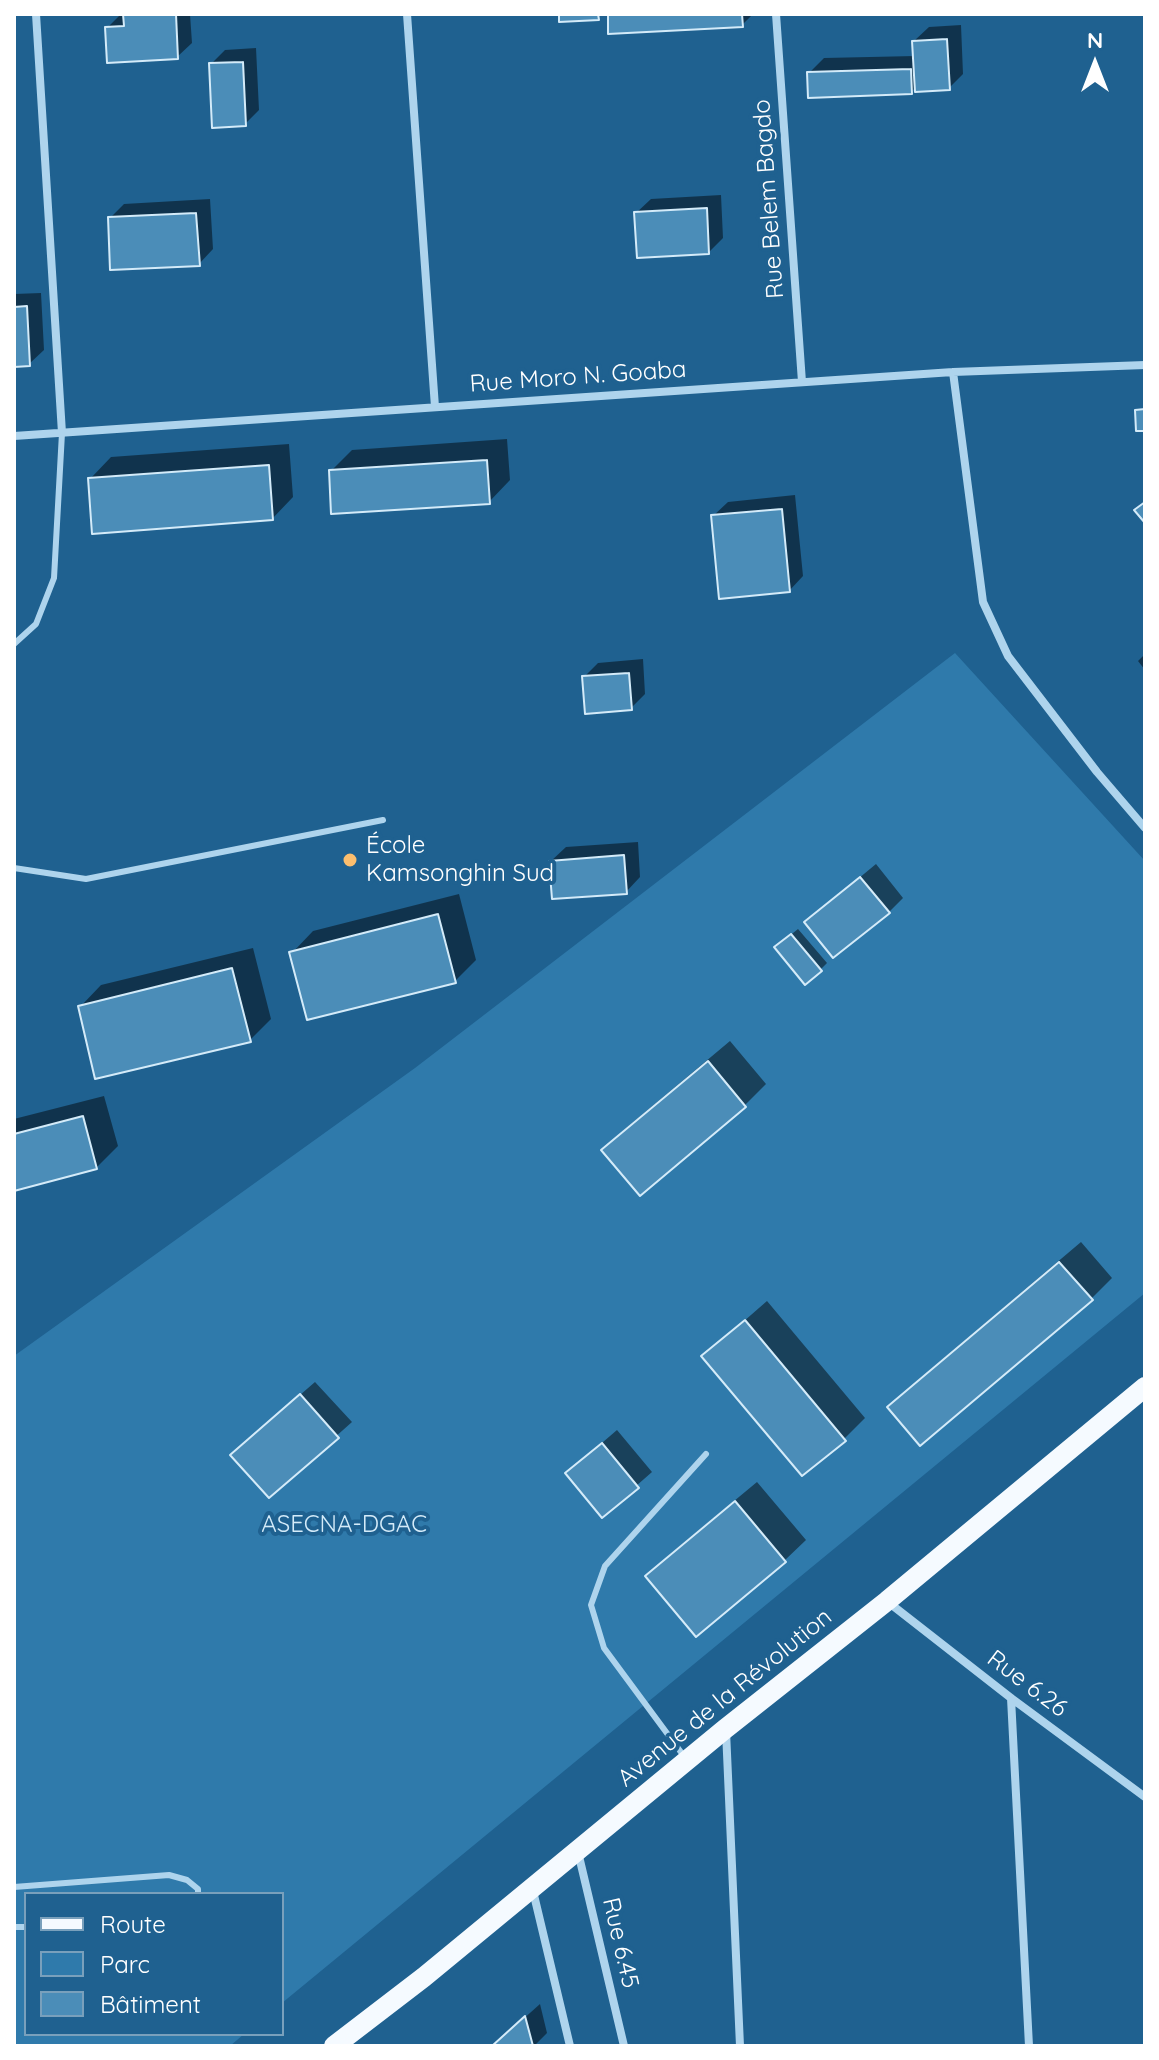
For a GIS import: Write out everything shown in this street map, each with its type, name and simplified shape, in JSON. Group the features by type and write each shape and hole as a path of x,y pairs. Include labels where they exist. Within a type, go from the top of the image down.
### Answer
{"main road":[{"name":"Avenue de la Révolution","path":"334,2046 424,1977 725,1729 887,1601 1145,1387"}],"street":[{"path":"36,14 62,433"},
{"path":"407,14 435,407"},
{"name":"Rue Belem Bagdo","path":"776,14 802,382"},
{"name":"Rue Moro N. Goaba","path":"14,436 953,372 1145,365"},
{"path":"953,372 983,602 1008,656 1097,772 1145,828"},
{"name":"Rue 6.26","path":"887,1601 1145,1797"},
{"path":"1011,1698 1029,2046"},
{"path":"725,1729 740,2046"},
{"name":"Rue 6.45","path":"578,1849 624,2046"},
{"path":"532,1886 570,2046"}],"lane":[{"path":"14,644 36,624 54,578 62,433"},
{"path":"14,868 86,879 383,820"},
{"path":"689,1761 604,1648 591,1605 605,1566 706,1454"},
{"path":"14,1887 169,1875 187,1880 198,1892"}],"green space":[{"name":"ASECNA-DGAC","path":"955,653 1145,861 1145,1293 284,2001 284,1892 24,1892 24,2036 242,2036 230,2046 14,2046 14,1356 415,1068"}],"building":[{"path":"123,14 176,14 178,59 107,63 105,27 124,26"},
{"path":"559,14 598,14 599,20 559,22"},
{"path":"608,14 742,14 743,27 608,34"},
{"path":"947,39 950,90 915,92 912,41"},
{"path":"243,62 246,126 212,128 209,63"},
{"path":"911,69 912,94 808,98 807,72"},
{"path":"707,208 709,254 637,258 634,212"},
{"path":"196,213 200,266 110,270 108,217"},
{"path":"27,306 30,366 14,367 14,307"},
{"path":"1145,409 1145,431 1136,431 1135,410"},
{"path":"487,460 490,504 331,514 329,470"},
{"path":"269,465 273,520 92,534 88,478"},
{"path":"1145,502 1145,523 1134,510"},
{"path":"782,509 790,592 719,599 711,515"},
{"path":"629,673 632,710 585,714 582,676"},
{"path":"624,855 627,894 552,899 549,861"},
{"path":"860,877 890,913 833,958 804,922"},
{"path":"438,914 456,983 307,1020 289,952"},
{"path":"791,934 822,971 805,985 774,947"},
{"path":"232,968 251,1042 95,1079 78,1006"},
{"path":"708,1061 746,1107 640,1196 601,1150"},
{"path":"83,1116 97,1169 14,1191 14,1134"},
{"path":"1059,1262 1093,1300 920,1446 887,1407"},
{"path":"745,1320 846,1441 802,1476 701,1356"},
{"path":"300,1394 339,1438 269,1498 230,1455"},
{"path":"602,1443 639,1488 602,1518 565,1473"},
{"path":"735,1501 786,1562 696,1637 645,1576"},
{"path":"525,2016 533,2046 492,2046"}],"place":[{"name":"École Kamsonghin Sud","path":"350,860"}]}
